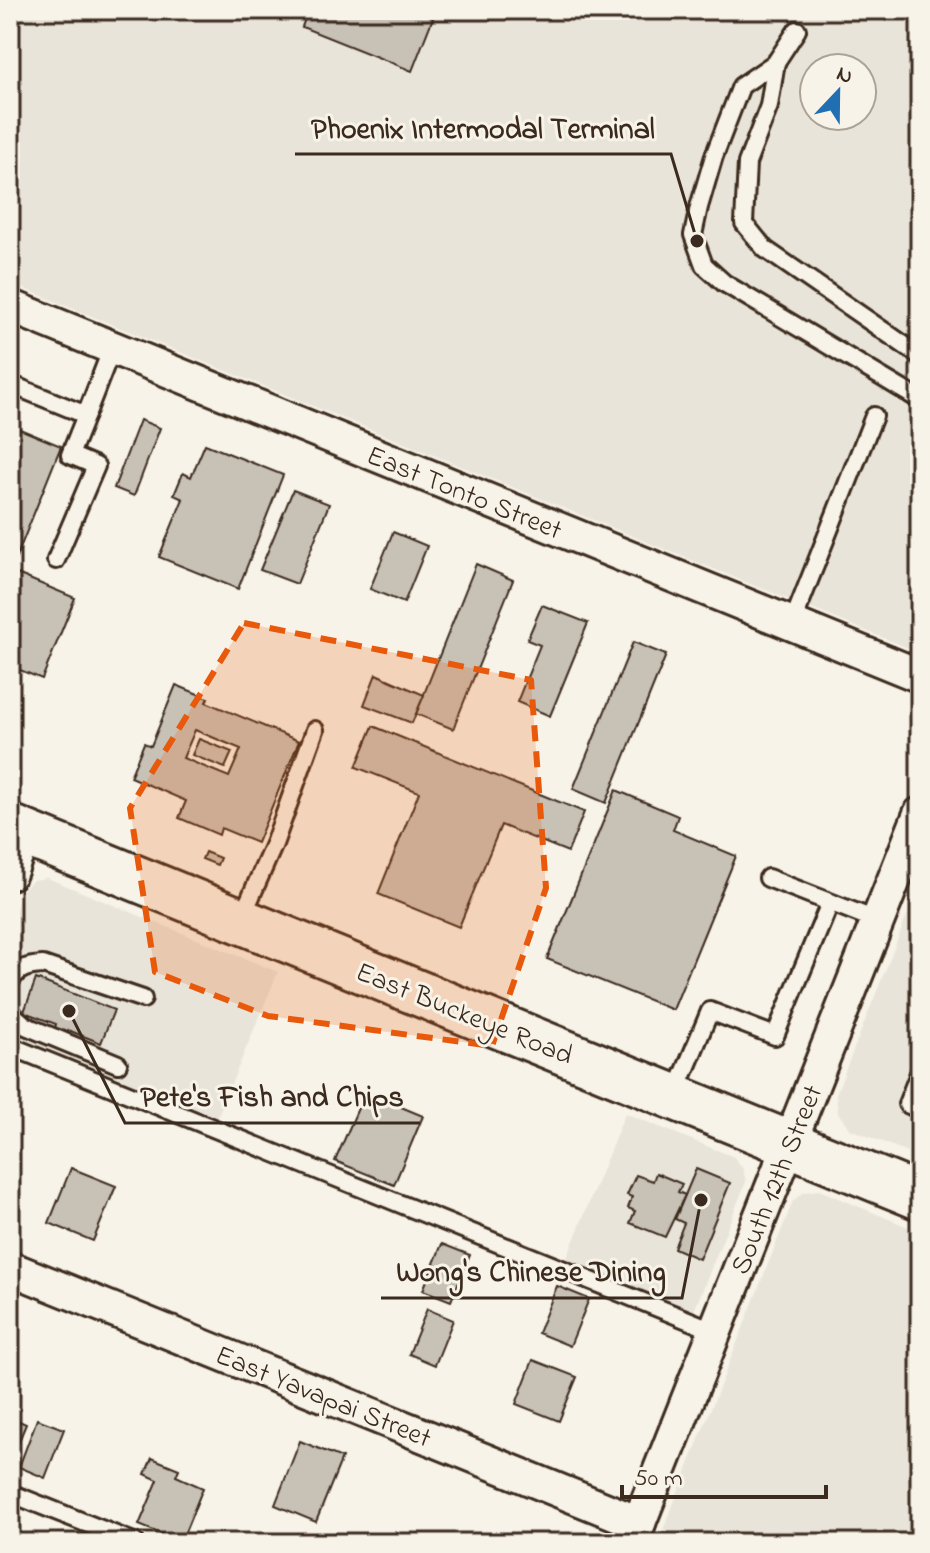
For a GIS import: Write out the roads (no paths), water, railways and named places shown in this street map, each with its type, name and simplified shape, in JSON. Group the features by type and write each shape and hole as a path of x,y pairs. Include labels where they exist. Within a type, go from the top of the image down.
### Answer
{"main road":[{"name":"East Buckeye Road","path":"15,844 240,921 919,1194"}],"street":[{"name":"East Tonto Street","path":"10,306 920,676"},
{"name":"South 12th Street","path":"635,1533 920,814"},
{"name":"East Yavapai Street","path":"10,1268 635,1533"}],"lane":[{"path":"797,30 776,62 741,86 714,156 693,235 704,265 724,283 920,400"},
{"path":"776,62 769,106 747,163 744,223 765,249 920,356"},
{"path":"56,560 96,466 70,455 112,348"},
{"path":"10,384 86,415"},
{"path":"792,624 874,416"},
{"path":"240,921 274,844 315,730"},
{"path":"768,878 878,921"},
{"path":"674,1097 710,1011 775,1036 830,903"},
{"path":"10,982 16,971 43,965 143,999"},
{"path":"10,1012 26,1026 118,1064"},
{"path":"10,1046 715,1331"},
{"path":"920,1071 907,1104 920,1110"},
{"path":"10,1493 136,1543"}],"place":[{"name":"Phoenix Intermodal Terminal","path":"697,241"},
{"name":"Pete's Fish and Chips","path":"69,1011"},
{"name":"Wong's Chinese Dining","path":"701,1200"}]}
